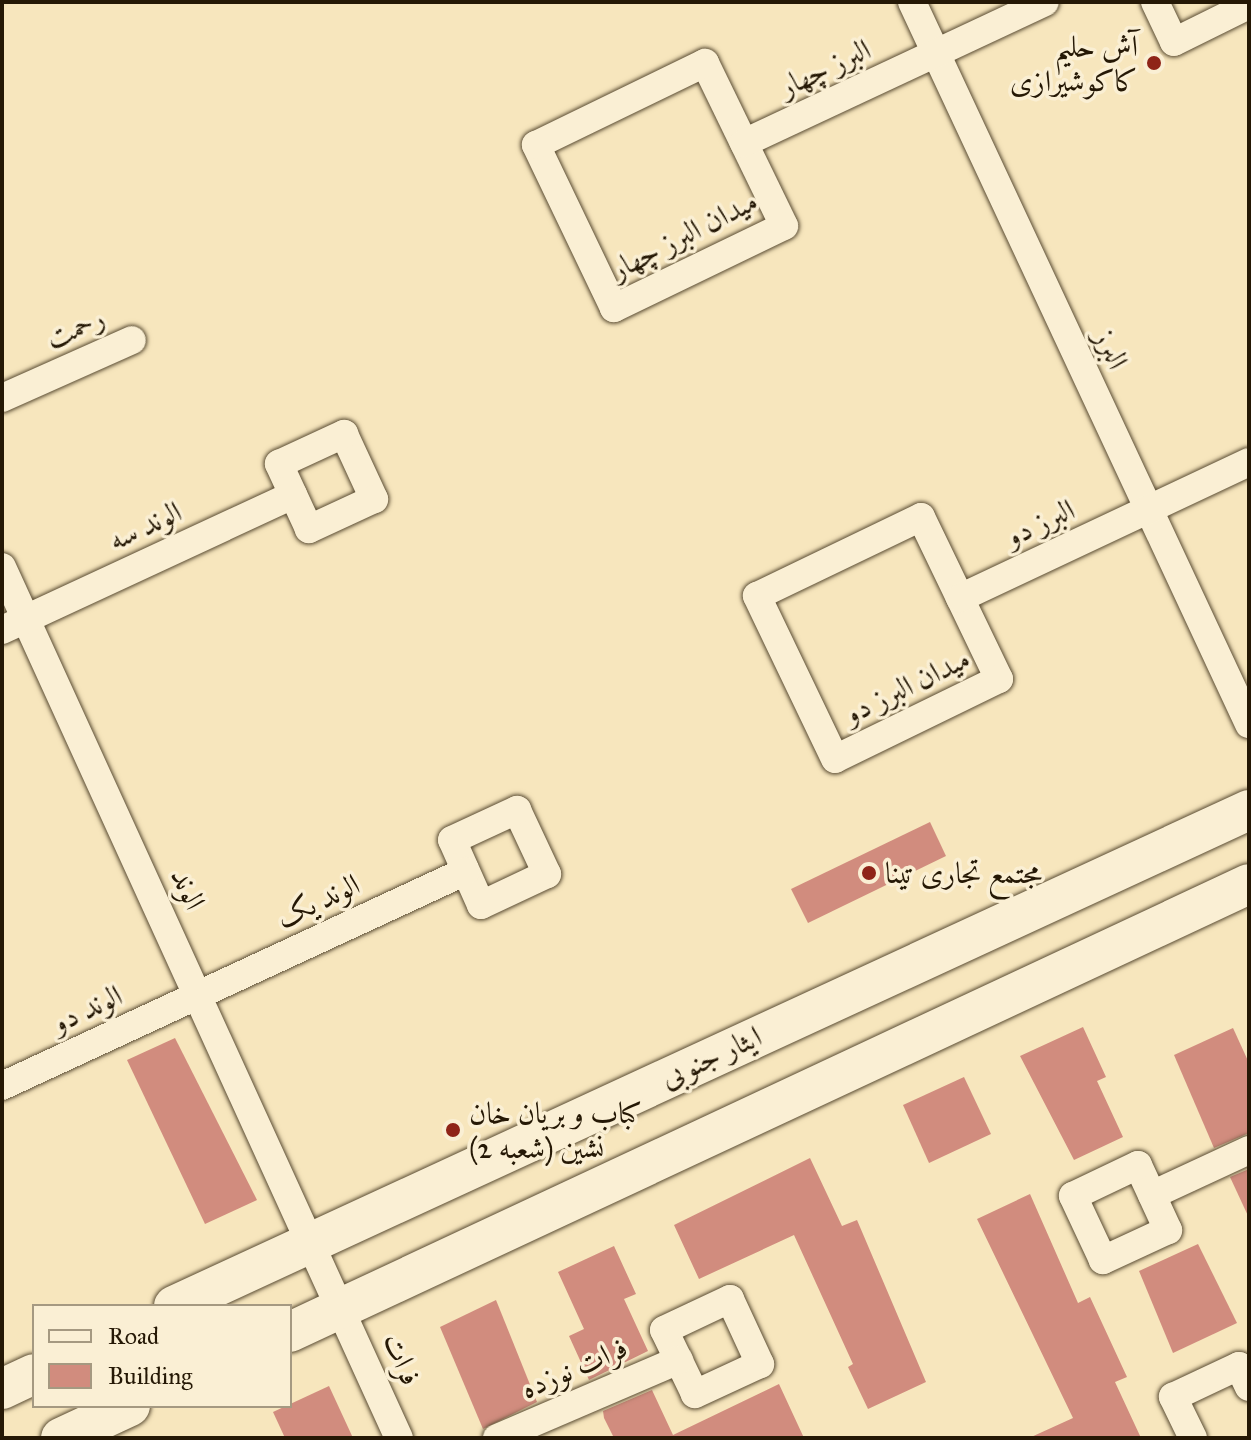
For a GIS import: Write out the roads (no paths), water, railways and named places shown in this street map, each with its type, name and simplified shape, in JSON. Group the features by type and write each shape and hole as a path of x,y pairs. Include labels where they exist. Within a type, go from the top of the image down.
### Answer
{"main road":[{"name":"ایثار جنوبی","path":"178,1304 313,1239 1249,810"},
{"path":"292,1331 1249,884"},
{"path":"2,1389 32,1375"},
{"path":"61,1438 126,1408"}],"street":[{"name":"البرز","path":"912,2 1249,724"},
{"name":"البرز چهار","path":"744,143 1045,2"},
{"path":"1155,2 1174,42 1249,5"},
{"name":"میدان البرز چهار","path":"705,63 744,143 784,226 614,308 536,145 705,63"},
{"name":"رحمت","path":"2,398 132,340"},
{"name":"البرز دو","path":"960,598 1249,462"},
{"name":"الوند سه","path":"14,624 293,495"},
{"name":"میدان البرز دو","path":"921,517 960,598 999,679 835,759 757,596 921,517"},
{"name":"الوند","path":"2,567 14,624 200,994 313,1239"},
{"name":"الوند یک","path":"200,994 466,871"},
{"name":"الوند دو","path":"2,1086 200,994"},
{"path":"1152,1195 1249,1150"},
{"name":"فرات","path":"313,1239 399,1438"},
{"name":"فرات نوزده","path":"497,1438 679,1360"},
{"path":"1193,1438 1173,1397 1239,1366 1249,1387"}],"place":[{"name":"آش حلیم کاکوشیرازی","path":"1154,63"},
{"name":"مجتمع تجاری تینا","path":"869,873"},
{"name":"کباب و بریان خان نشین (شعبه 2)","path":"453,1130"}]}
